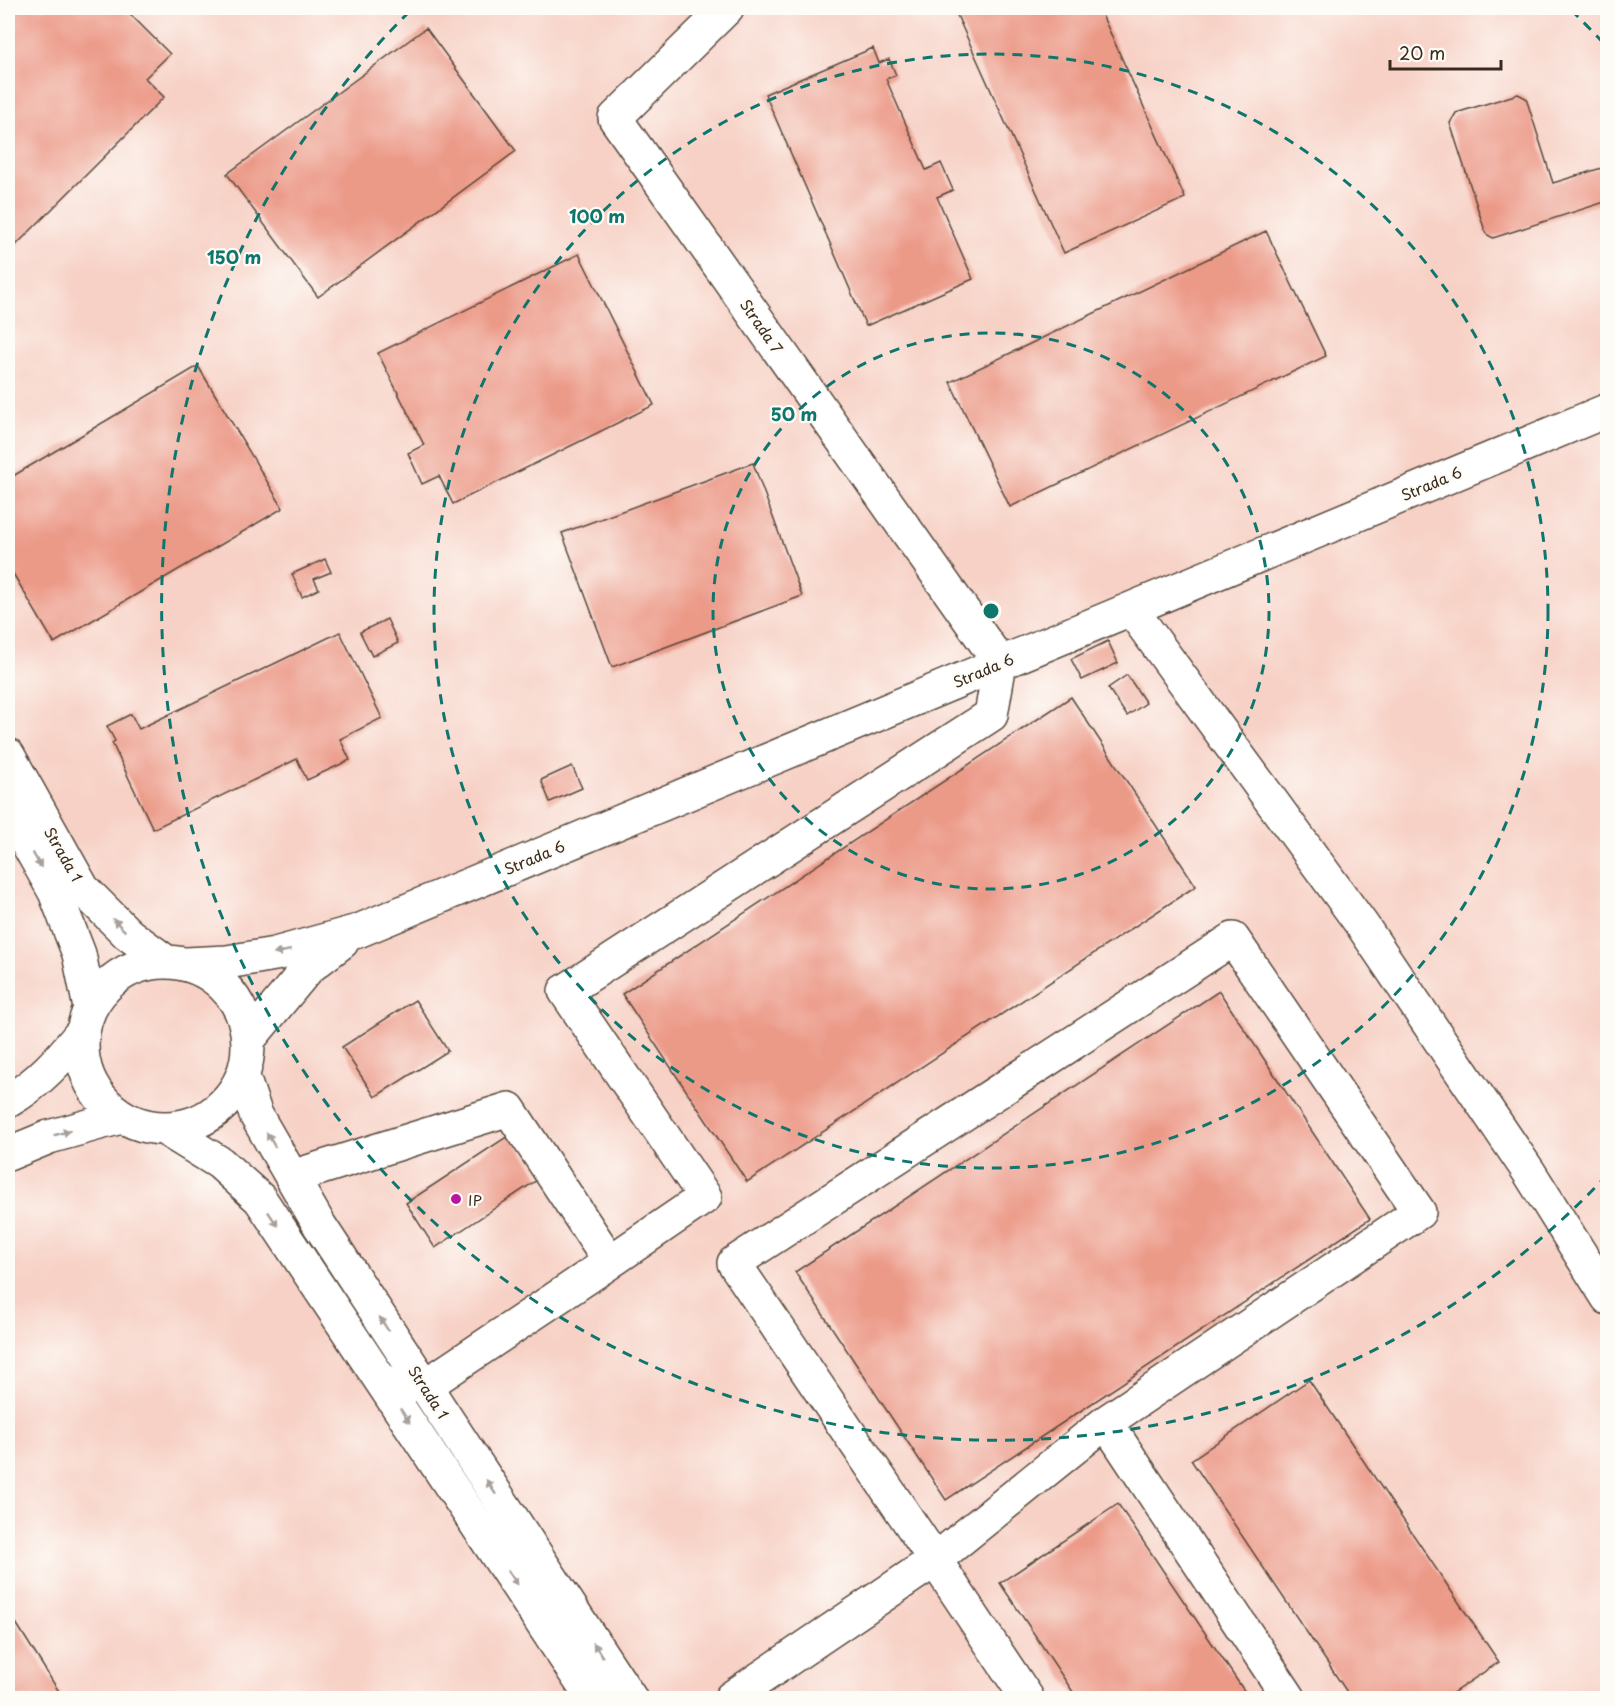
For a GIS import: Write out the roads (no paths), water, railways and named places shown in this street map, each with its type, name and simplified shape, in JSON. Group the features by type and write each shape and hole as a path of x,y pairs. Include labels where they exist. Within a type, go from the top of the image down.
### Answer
{"street":[{"name":"Strada 7","path":"727,8 615,118 1000,663"},
{"name":"Strada 6","path":"176,963 227,962 275,954 358,931 1608,410"},
{"path":"1131,609 1362,925 1529,1172 1608,1298"},
{"path":"380,1378 425,1386 705,1197 565,991 991,715 1000,663"},
{"name":"Strada 1","path":"8,755 83,889 128,934 176,963"},
{"name":"Strada 1","path":"8,809 55,892 79,954 87,1019"},
{"name":"Strada 6","path":"249,1039 308,968 358,931"},
{"path":"731,1698 935,1560 1106,1422 1419,1212 1233,939 734,1263 935,1560 1027,1698"},
{"path":"8,1101 20,1094 58,1062 87,1019 101,992 129,970 147,964 176,963 203,970 217,979 230,992 240,1006 249,1039 248,1059 243,1077 230,1098 212,1115 189,1126 165,1129 142,1126 121,1117 100,1098 92,1086 82,1059 87,1019"},
{"name":"Strada 1","path":"243,1077 256,1115 320,1226 630,1698"},
{"path":"292,1177 508,1108 610,1262"},
{"path":"8,1154 49,1137 121,1117"},
{"path":"165,1129 220,1163 260,1199 592,1698"},
{"path":"1106,1422 1289,1698"}],"place":[{"name":"IP","path":"456,1199"}]}
